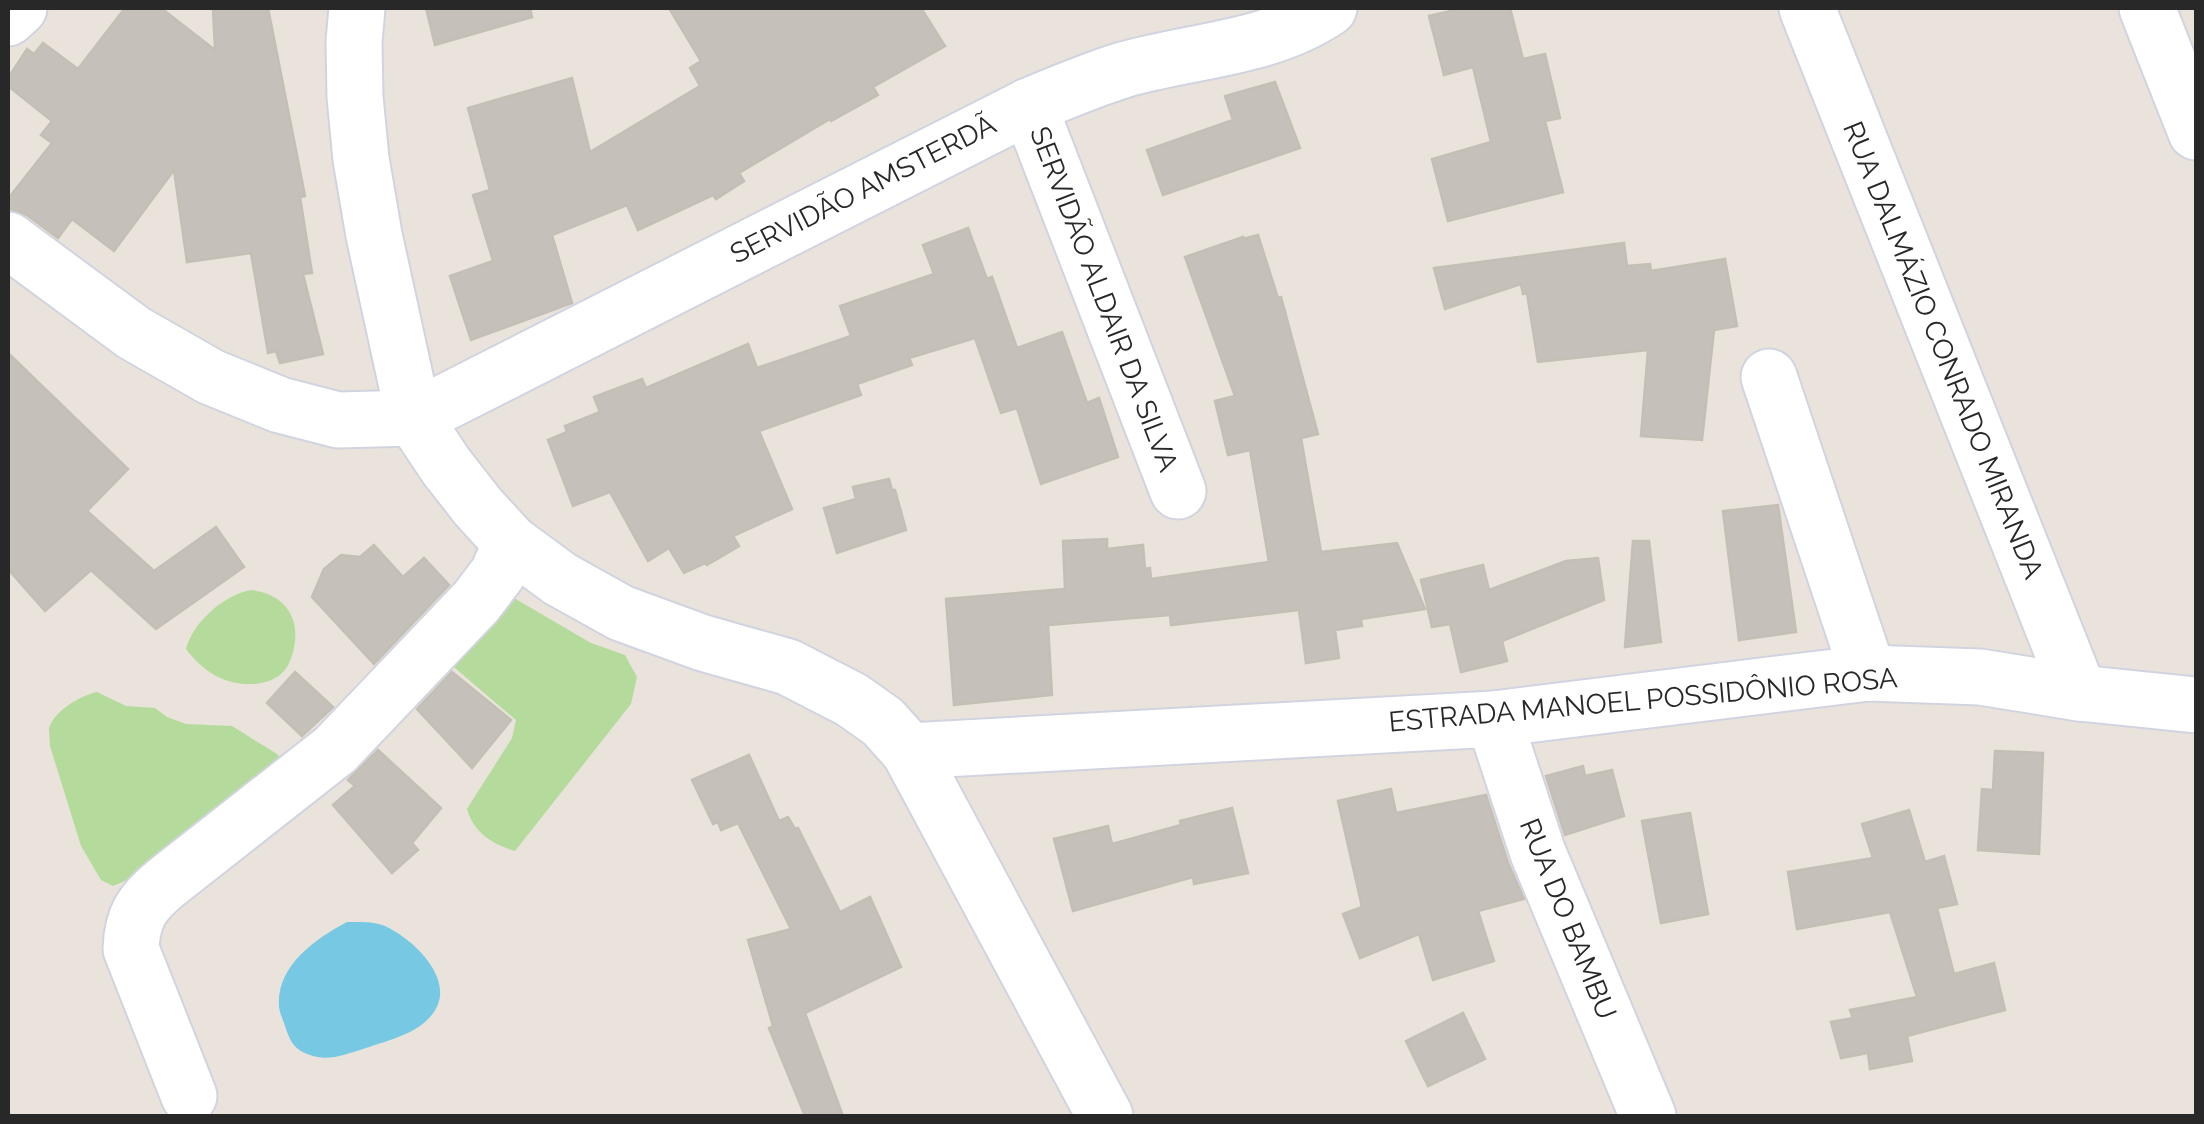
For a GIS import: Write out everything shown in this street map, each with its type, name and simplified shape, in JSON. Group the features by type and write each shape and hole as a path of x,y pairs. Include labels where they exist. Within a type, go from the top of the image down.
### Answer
{"street":[{"path":"8,18 18,8"},
{"path":"356,8 355,96 362,159 385,290 414,418 456,480 512,543 560,579 621,613 702,644 788,667 852,700 883,722 908,751 1105,1116"},
{"name":"SERVIDÃO AMSTERDÃ","path":"414,418 1028,106 1124,70 1266,38 1310,21 1330,8"},
{"name":"RUA DALMÁZIO CONRADO MIRANDA","path":"1806,8 2079,693"},
{"path":"2147,8 2196,132"},
{"name":"SERVIDÃO ALDAIR DA SILVA","path":"1028,106 1178,491"},
{"path":"13,251 134,333 211,377 280,405 338,420 414,418"},
{"path":"1769,376 1868,672"},
{"path":"189,1096 131,949 139,910 152,894 335,750 476,602 498,573 512,543"},
{"name":"ESTRADA MANOEL POSSIDÔNIO ROSA","path":"908,751 1494,719 1868,672 1980,677 2079,693 2196,705"},
{"name":"RUA DO BAMBU","path":"1494,719 1538,853 1648,1116"}],"green space":[{"path":"251,590 282,602 293,618 295,640 289,663 279,676 242,684 215,675 186,649 195,629 211,611"},
{"path":"514,598 591,643 625,655 637,677 631,704 515,851 485,836 474,825 467,809 512,738 516,720 442,657"},
{"path":"97,692 126,706 155,708 186,724 232,726 284,762 167,863 113,886 101,880 81,846 50,746 49,728 57,715 76,700"}],"water":[{"path":"347,922 381,924 410,942 432,966 440,994 436,1008 412,1031 344,1055 317,1057 301,1051 292,1042 280,1010 280,992 300,956"}],"building":[{"path":"125,8 161,8 215,50 213,8 268,8 305,196 300,197 312,273 303,274 323,354 280,363 276,351 268,353 251,253 187,262 174,170 114,251 72,219 58,238 27,215 8,208 8,199 52,143 41,135 52,121 8,86 8,78 27,49 34,54 43,43 78,69"},
{"path":"426,8 530,8 532,17 435,45"},
{"path":"669,8 921,8 945,46 873,87 878,95 739,173 744,181 716,199 713,195 638,230 627,205 552,235 572,303 471,340 450,276 493,261 473,195 490,190 468,108 572,78 590,152 700,86 690,68 701,61"},
{"path":"1464,8 1510,8 1523,59 1545,54 1560,118 1545,121 1563,192 1448,221 1432,159 1491,142 1473,67 1444,75 1429,16"},
{"path":"1275,82 1300,148 1163,195 1147,150 1233,120 1225,96"},
{"path":"968,228 987,279 992,277 1017,348 1062,332 1087,403 1099,398 1118,457 1041,484 1017,408 1001,413 975,338 909,358 912,365 857,384 861,395 759,431 792,509 733,536 739,546 707,565 684,573 669,548 648,561 610,492 573,506 548,440 567,432 565,426 600,412 594,397 642,379 646,388 748,344 757,368 851,336 840,306 934,274 923,245"},
{"path":"1258,235 1278,298 1281,297 1318,434 1301,438 1321,552 1397,543 1425,609 1361,619 1362,626 1335,630 1339,658 1306,663 1299,610 1171,625 1170,615 1048,625 1052,695 954,705 946,599 1065,589 1063,541 1107,539 1107,549 1143,545 1145,569 1150,568 1151,579 1269,562 1250,450 1228,455 1215,401 1235,396 1185,257"},
{"path":"1624,243 1627,266 1650,264 1651,271 1725,259 1737,326 1714,330 1702,440 1641,436 1648,350 1538,362 1527,293 1523,294 1521,284 1445,309 1434,268"},
{"path":"8,353 128,469 87,511 154,571 216,527 244,567 156,629 91,570 45,611 8,569"},
{"path":"889,479 906,530 837,553 824,508 856,499 853,487"},
{"path":"1778,505 1796,632 1739,640 1723,511"},
{"path":"1633,541 1649,541 1661,642 1625,647"},
{"path":"374,545 403,577 424,558 449,585 374,664 312,597 324,569 341,555 360,557"},
{"path":"1598,558 1604,600 1502,641 1507,661 1461,672 1450,624 1432,627 1421,580 1483,565 1489,590 1566,561"},
{"path":"295,672 333,707 302,736 267,703"},
{"path":"452,672 511,720 472,768 417,709"},
{"path":"378,750 441,808 412,843 418,850 392,873 333,805 355,786 348,780"},
{"path":"1995,751 2043,753 2039,854 1978,850 1982,789 1993,790"},
{"path":"749,755 779,821 788,817 798,828 840,912 870,897 901,967 805,1013 843,1116 805,1116 769,1028 773,1026 748,940 791,929 738,823 721,830 718,822 713,824 692,780"},
{"path":"1583,766 1585,776 1612,770 1624,816 1565,835 1546,776"},
{"path":"1391,789 1396,813 1486,795 1524,899 1478,911 1494,961 1433,980 1419,934 1360,958 1343,914 1362,907 1338,801"},
{"path":"1232,808 1248,873 1194,884 1193,877 1073,911 1054,839 1108,826 1112,844"},
{"path":"1909,810 1925,862 1944,856 1957,904 1937,908 1954,974 1994,963 2005,1010 1907,1036 1912,1061 1870,1069 1868,1053 1841,1058 1831,1022 1853,1018 1850,1010 1917,997 1890,912 1797,929 1788,872 1873,858 1862,824"},
{"path":"1690,813 1708,914 1661,923 1642,821"},
{"path":"1463,1013 1485,1059 1428,1086 1406,1041"}]}
